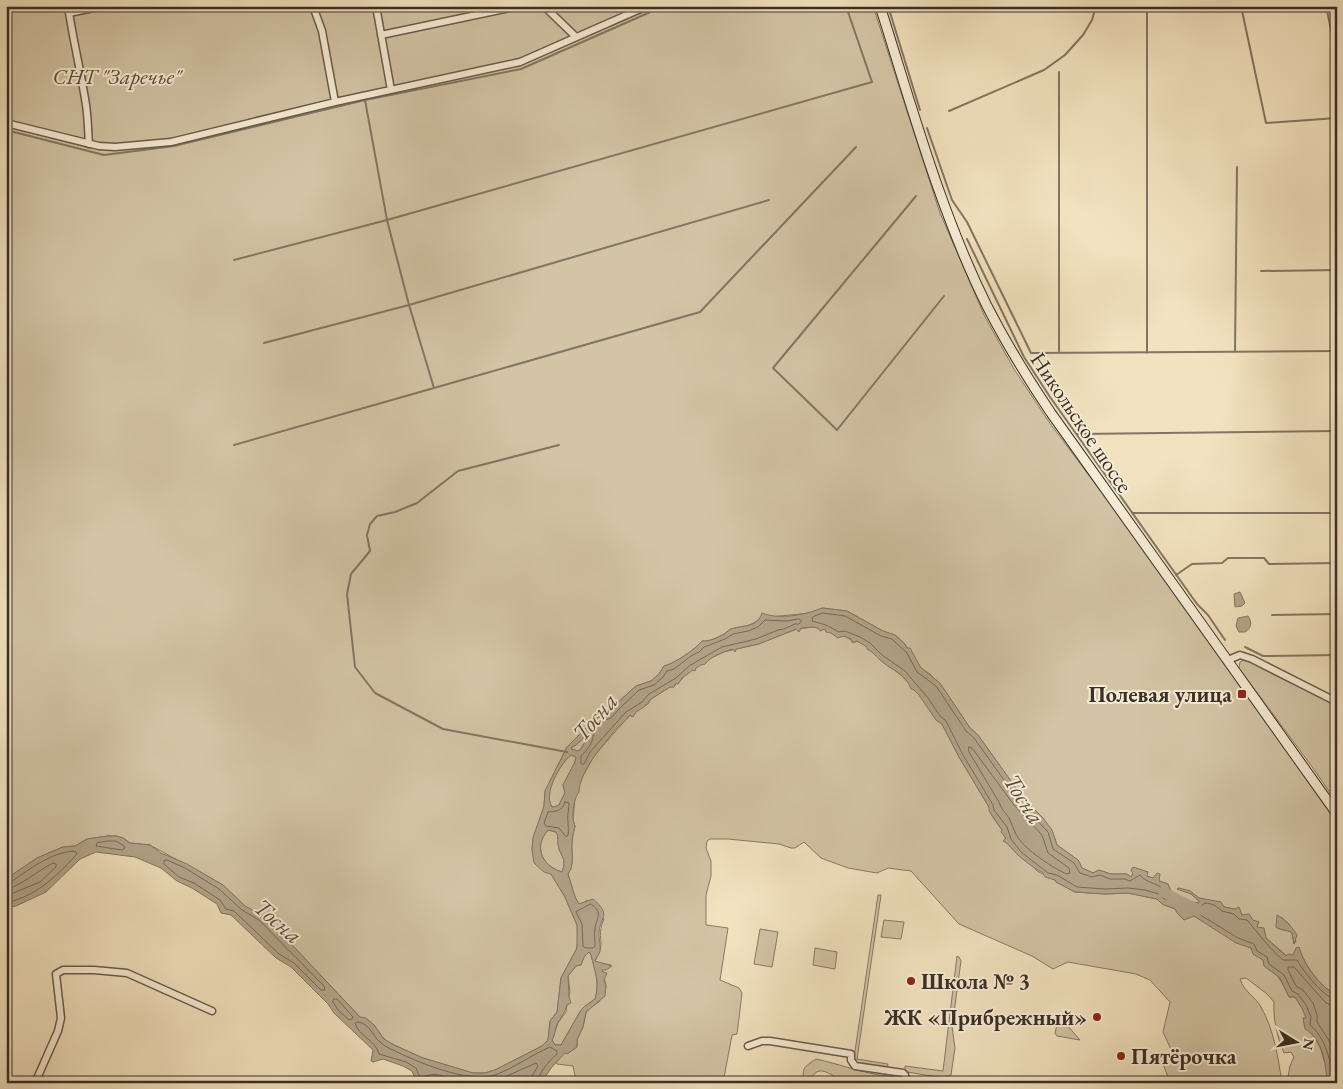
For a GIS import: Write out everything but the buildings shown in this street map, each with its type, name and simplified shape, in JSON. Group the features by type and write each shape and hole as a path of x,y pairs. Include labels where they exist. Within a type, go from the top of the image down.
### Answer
{"main road":[{"name":"Никольское шоссе","path":"880,6 930,165 955,232 973,275 1016,360 1051,413 1337,814"}],"street":[{"path":"89,144 87,108 68,10 103,6"},
{"path":"313,6 322,31 335,102"},
{"path":"376,6 391,90"},
{"path":"381,34 518,6"},
{"path":"544,6 576,37"},
{"path":"6,124 89,144 115,147 171,142 335,102 520,62 647,6"},
{"path":"1228,660 1240,654 1246,656 1337,702"},
{"path":"35,1083 58,1031 61,1018 56,974 63,970 127,973 212,1011"},
{"path":"748,1046 770,1040 851,1054 855,1066 903,1073 906,1083"}],"green space":[{"name":"СНТ \"Заречье\"","path":"6,6 647,6 520,62 171,142 115,147 6,123"},
{"path":"658,6 873,6 940,213 985,317 1014,369 1049,422 1141,545 1221,659 1337,817 1337,996 1314,975 1301,954 1299,947 1293,955 1287,956 1266,938 1253,921 1240,912 1199,898 1190,891 1182,890 1191,894 1199,901 1199,903 1191,903 1188,906 1184,905 1175,898 1168,884 1146,876 1148,872 1136,868 1131,877 1127,874 1111,874 1099,870 1093,873 1082,868 1078,860 1057,845 1052,830 1023,798 978,735 970,728 943,688 930,674 921,668 904,643 895,635 883,631 847,611 822,608 810,613 760,618 750,625 728,630 713,639 702,641 684,656 664,666 651,681 636,686 608,714 600,718 567,747 545,791 544,806 533,838 532,850 551,874 565,897 577,925 577,948 561,978 557,1012 550,1021 548,1040 542,1046 495,1070 485,1073 473,1073 423,1058 384,1039 374,1025 360,1017 277,929 262,916 245,906 223,885 150,845 130,843 116,836 87,839 75,846 63,847 37,858 6,879 6,127 89,148 124,149 193,139 521,65","holes":["1281,917 1289,924 1296,941 1294,944 1292,933 1276,927"]},
{"path":"813,627 841,635 853,643 857,641 868,647 867,649 875,653 879,659 901,675 924,700 936,720 942,724 989,807 992,816 1002,830 1007,843 1037,871 1075,892 1128,893 1157,899 1169,907 1192,915 1235,941 1251,948 1276,974 1289,997 1295,997 1302,1008 1307,1019 1303,1018 1320,1047 1327,1070 1327,1083 1287,1083 1290,1066 1294,1057 1291,1052 1284,1053 1277,1034 1274,1002 1267,994 1246,978 1240,979 1247,991 1259,1003 1269,1025 1282,1083 1166,1083 1168,1077 1161,1059 1166,1056 1174,1056 1163,1032 1170,1002 1150,980 1136,974 1068,962 1053,969 1032,956 959,924 911,871 888,868 877,873 848,868 821,858 804,842 795,848 791,848 779,844 710,839 707,841 706,848 711,861 711,876 706,895 706,925 728,928 720,980 739,988 742,993 737,1034 732,1035 723,1083 573,1083 575,1076 573,1066 557,1064 556,1061 565,1052 567,1054 577,1047 577,1040 583,1027 586,1013 599,1002 606,986 602,969 611,965 595,962 600,951 600,932 604,919 587,900 581,905 579,904 568,874 572,862 575,796 583,776 594,756 630,715 632,717 636,711 648,704 651,699 670,687 674,687 676,683 678,684 694,668 705,664 709,659 724,652 758,644 797,629"},
{"path":"1244,660 1251,661 1337,705 1337,803 1239,668 1240,662"},
{"path":"590,734 580,750 571,749 572,747"},
{"path":"571,755 576,757 563,785 565,793 559,805 551,807 549,794 554,779 562,765"},
{"path":"548,830 556,832 557,835 559,848 564,860 562,872 549,865 542,855 541,843 543,836"},
{"path":"878,895 881,895 857,1059 888,1064 887,1068 857,1064 854,1058"},
{"path":"884,920 904,922 901,939 881,937"},
{"path":"760,929 778,932 772,967 754,964"},
{"path":"815,948 837,952 835,969 813,965"},
{"path":"589,952 596,977 595,999 581,1010 561,1045 555,1045 552,1040 558,1023 566,1012 570,992 568,976 576,966 581,965 584,957"},
{"path":"957,956 961,961 952,1027 955,1048 951,1075 944,1078 907,1072 905,1066 943,1071"},
{"path":"1059,1016 1080,1040 1057,1036 1055,1033"},
{"path":"816,1059 869,1073 901,1077 901,1083 874,1083 866,1078 861,1080 865,1083 850,1083 821,1071 813,1076 810,1083 803,1083 805,1068"}],"water":[{"path":"1240,592 1245,603 1242,606 1235,607 1234,594"},
{"path":"822,608 847,611 883,631 895,635 907,648 910,648 921,668 940,683 970,728 978,735 1023,798 1052,830 1057,845 1078,860 1082,868 1093,873 1099,870 1111,874 1127,874 1131,877 1133,867 1148,872 1147,876 1153,878 1157,873 1160,874 1159,881 1168,884 1173,895 1180,903 1188,906 1186,901 1199,903 1199,901 1191,894 1177,889 1179,888 1190,891 1199,898 1221,902 1224,907 1235,909 1239,907 1242,915 1249,914 1253,920 1259,922 1257,927 1264,928 1266,938 1286,956 1288,954 1293,955 1296,948 1299,947 1301,954 1314,975 1337,996 1337,1083 1327,1083 1326,1068 1320,1046 1311,1033 1305,1029 1303,1018 1306,1018 1295,997 1289,997 1280,978 1264,966 1263,960 1253,954 1251,948 1236,943 1194,916 1184,920 1175,909 1162,904 1157,899 1128,893 1075,892 1055,880 1045,877 1042,872 1023,859 1003,841 1006,838 1001,832 1002,830 989,811 989,807 942,724 936,720 919,695 911,689 906,679 857,641 853,643 851,639 844,636 838,638 826,632 825,629 820,631 818,628 813,627 801,628 799,632 796,629 759,644 736,649 735,652 733,649 721,653 696,668 695,671 693,670 682,678 678,684 676,683 674,687 670,687 651,699 633,717 630,715 616,729 587,767 574,804 573,819 575,826 572,840 572,863 568,874 579,904 593,899 604,913 599,934 600,951 595,961 612,966 602,970 607,973 604,980 606,986 605,996 586,1012 583,1027 577,1040 577,1047 567,1054 565,1053 543,1080 536,1083 449,1083 428,1079 424,1083 417,1083 412,1071 403,1066 383,1059 371,1061 373,1050 334,1013 328,1004 291,967 276,958 231,915 221,913 217,904 177,881 161,868 135,857 96,852 80,859 46,892 16,906 6,908 6,879 37,858 63,847 75,846 87,839 108,836 123,838 130,843 150,845 161,853 187,864 223,885 245,906 262,915 360,1017 366,1018 374,1025 384,1039 423,1058 473,1073 485,1073 495,1070 542,1046 548,1040 550,1021 557,1012 561,978 577,948 577,925 565,897 551,874 544,872 534,863 532,850 533,838 544,806 545,791 567,747 596,718 608,714 636,686 651,681 664,666 684,656 702,641 717,638 731,629 753,624 760,618 762,613 784,616 800,615","holes":["588,734 590,734 580,750 571,749","571,755 576,757 563,785 565,793 559,805 552,807 550,801 551,787","548,830 556,832 559,848 564,860 562,872 545,861 541,849 543,836","589,952 591,955 597,983 595,999 581,1010 561,1045 555,1045 552,1040 557,1024 567,1005 571,1003 568,976 576,966 581,965 584,957"]},
{"path":"1248,616 1251,623 1250,627 1245,632 1239,632 1236,626 1238,618"},
{"path":"1277,915 1297,935 1294,944 1292,933 1276,927"}],"waterway":[{"path":"365,100 521,69 664,6"},
{"path":"234,260 387,220 872,82 846,6"},
{"path":"888,6 920,110"},
{"path":"949,111 1044,70 1065,55 1083,35 1092,20 1096,6"},
{"path":"1147,6 1147,353"},
{"path":"1241,6 1266,123 1337,118"},
{"path":"1326,6 1337,58"},
{"path":"1059,72 1059,353"},
{"path":"6,130 104,155 174,146 365,100 387,220 409,305 434,388 700,312 856,147"},
{"path":"927,128 952,200 967,222 1031,353 1337,351"},
{"path":"1235,352 1237,167"},
{"path":"916,196 773,368 837,430 944,296"},
{"path":"264,343 409,305 769,200"},
{"path":"967,239 1024,357 1050,397 1197,604 1208,615 1225,640"},
{"path":"1261,271 1337,270"},
{"path":"234,445 434,388"},
{"path":"1077,434 1337,431"},
{"path":"559,445 458,471 417,503 395,512 377,516 370,524 367,535 370,551 351,574 347,594 355,667 375,693 443,729 567,752"},
{"path":"1132,513 1337,513"},
{"path":"1176,575 1192,564 1222,563 1228,558 1264,558 1269,564 1337,563"},
{"path":"1272,615 1337,614"},
{"path":"1245,647 1263,656 1337,655"},
{"name":"Тосна","path":"1163,892 1199,910"}],"place":[{"name":"Полевая улица","path":"1242,694"},
{"name":"Школа № 3","path":"911,981"},
{"name":"ЖК «Прибрежный»","path":"1097,1017"},
{"name":"Пятёрочка","path":"1121,1056"}]}
